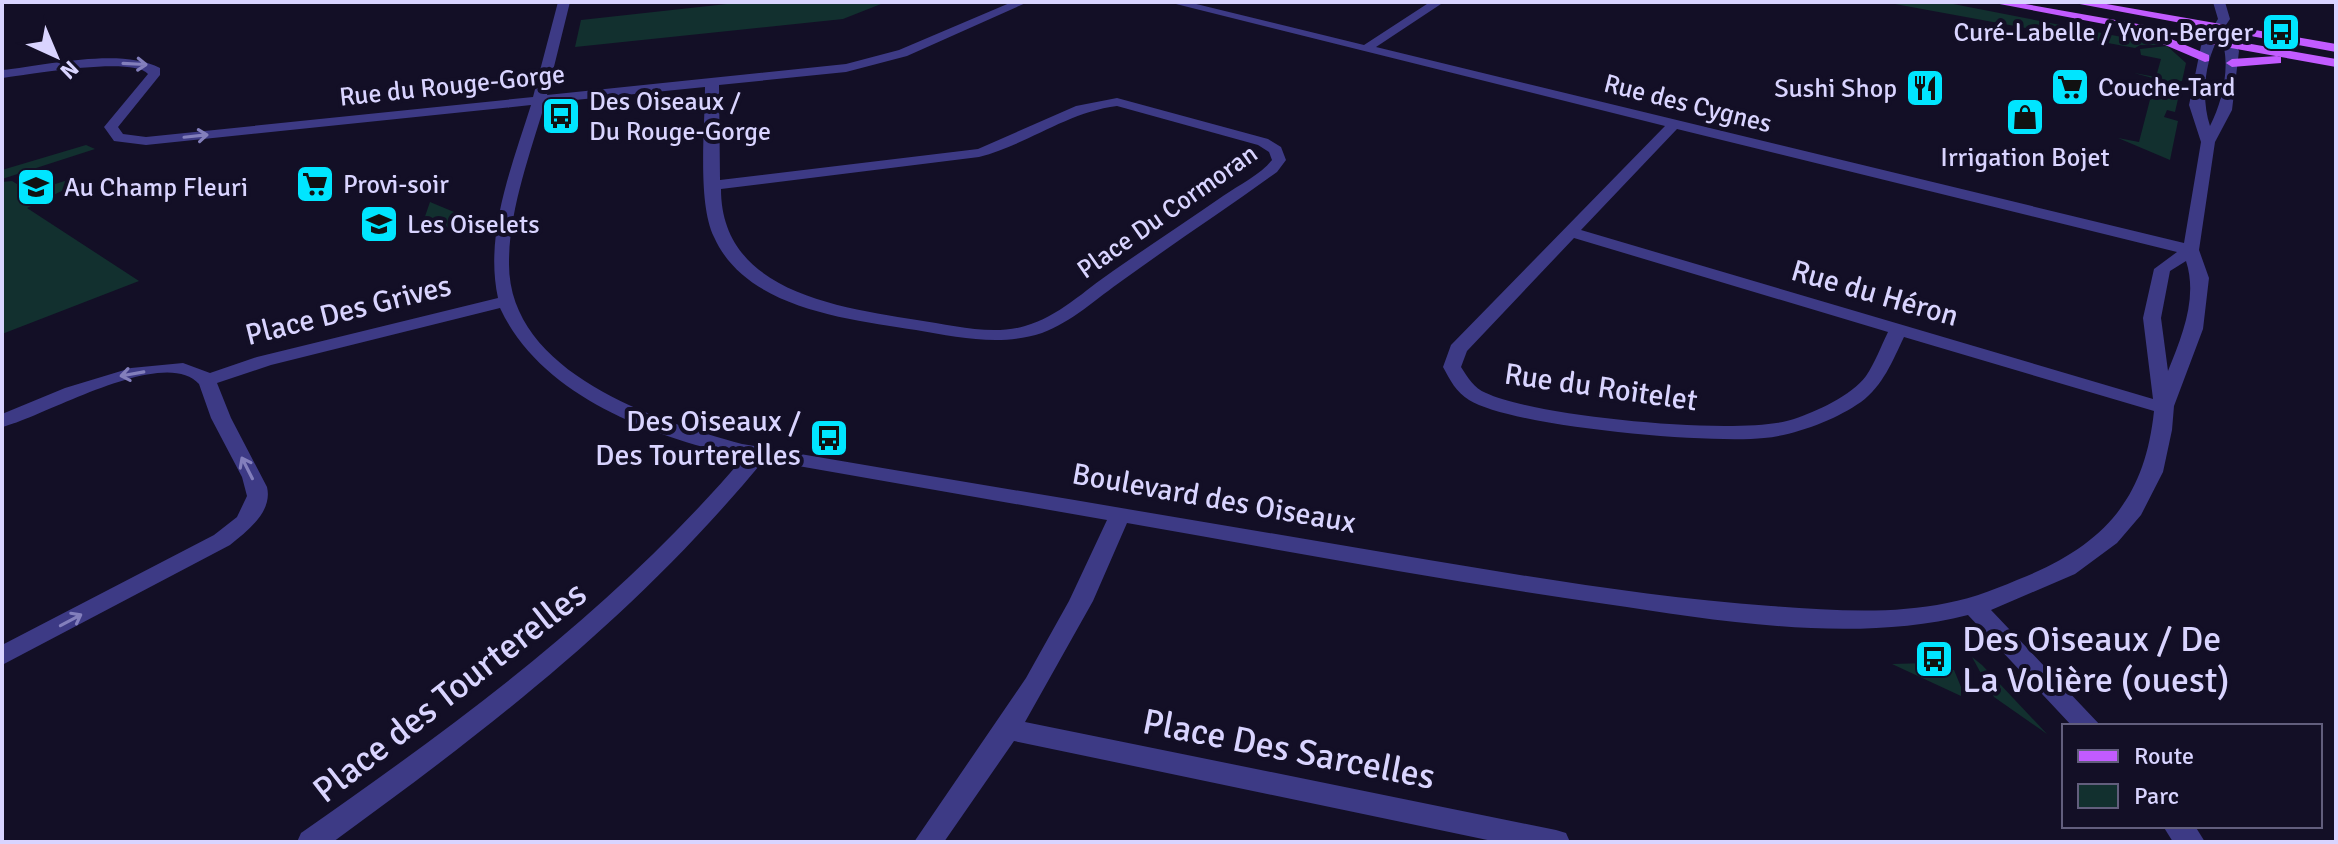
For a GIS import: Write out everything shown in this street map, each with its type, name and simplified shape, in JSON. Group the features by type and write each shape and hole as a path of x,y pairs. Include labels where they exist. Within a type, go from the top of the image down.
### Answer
{"main road":[{"path":"1995,2 2336,63"},
{"path":"2075,2 2336,48"},
{"path":"2137,27 2205,58"},
{"path":"2232,63 2305,57"}],"street":[{"path":"504,302 501,274 503,237 564,2"},
{"name":"Rue du Rouge-Gorge","path":"2,74 132,62 149,65 155,71 154,75 111,127 116,137 134,141 712,82 873,62 910,50 1022,2"},
{"name":"Rue des Cygnes","path":"1174,2 2191,250"},
{"path":"1365,49 1438,2"},
{"path":"2219,2 2224,10 2222,28"},
{"name":"Boulevard des Oiseaux","path":"504,302 537,349 588,391 655,424 759,453 1529,585 1704,610 1841,620 1943,613 1973,606 2067,568 2117,531 2133,510 2152,472 2164,408 2194,329 2200,278 2191,250 2208,142 2225,110 2232,63 2233,51 2222,28 2212,40 2205,58 2196,105 2208,142"},
{"name":"Place Du Cormoran","path":"712,82 713,185 716,221 728,248 743,264 777,287 823,306 865,317 1002,335 1030,330 1053,320 1272,169 1279,160 1276,150 1257,140 1139,106 1110,102 1084,107 1018,141 979,153 713,185"},
{"name":"Rue du Roitelet","path":"1674,124 1454,355 1453,373 1477,397 1524,412 1618,425 1710,433 1765,432 1800,424 1854,398 1874,379 1899,329"},
{"name":"Rue du Héron","path":"1571,232 2164,408"},
{"name":"Boulevard des Oiseaux","path":"2164,408 2152,318 2162,269 2191,250"},
{"name":"Place Des Grives","path":"207,380 264,361 504,302"},
{"path":"2,421 80,388 128,374 188,370 207,380 219,416 257,488 253,512 222,540 2,656"},
{"name":"Place des Tourterelles","path":"311,842 483,719 565,654 623,601 759,453"},
{"path":"928,842 1007,729 1081,599 1120,514"},
{"path":"1973,606 2086,724"},
{"name":"Place Des Sarcelles","path":"1007,729 1556,842"}],"green space":[{"path":"745,2 886,2 843,19 575,47 581,20"},
{"path":"1884,2 1943,2 2163,45 2140,45 2135,48"},
{"path":"2167,46 2186,63 2182,81 2171,83 2134,73 2156,77 2161,59 2141,55 2140,49"},
{"path":"2130,87 2164,91 2178,99 2175,112 2167,110 2164,117 2178,121 2170,160 2118,138 2139,142 2152,92"},
{"path":"86,145 95,149 2,179 2,170"},
{"path":"71,179 80,182 27,208 139,281 2,334 2,182 12,181 30,192"},
{"path":"430,202 454,212 450,227 420,231"},
{"path":"1972,657 1982,665 2047,734 1994,697"},
{"path":"1928,663 1933,670 1954,670 1961,696 1892,664"}],"place":[{"name":"Curé-Labelle / Yvon-Berger","path":"2281,32"},
{"name":"Couche-Tard","path":"2070,87"},
{"name":"Sushi Shop","path":"1925,88"},
{"name":"Des Oiseaux / Du Rouge-Gorge","path":"561,116"},
{"name":"Irrigation Bojet","path":"2025,117"},
{"name":"Provi-soir","path":"315,184"},
{"name":"Au Champ Fleuri","path":"36,187"},
{"name":"Les Oiselets","path":"379,224"},
{"name":"Des Oiseaux / Des Tourterelles","path":"829,438"},
{"name":"Des Oiseaux / De La Volière (ouest)","path":"1934,659"}]}
